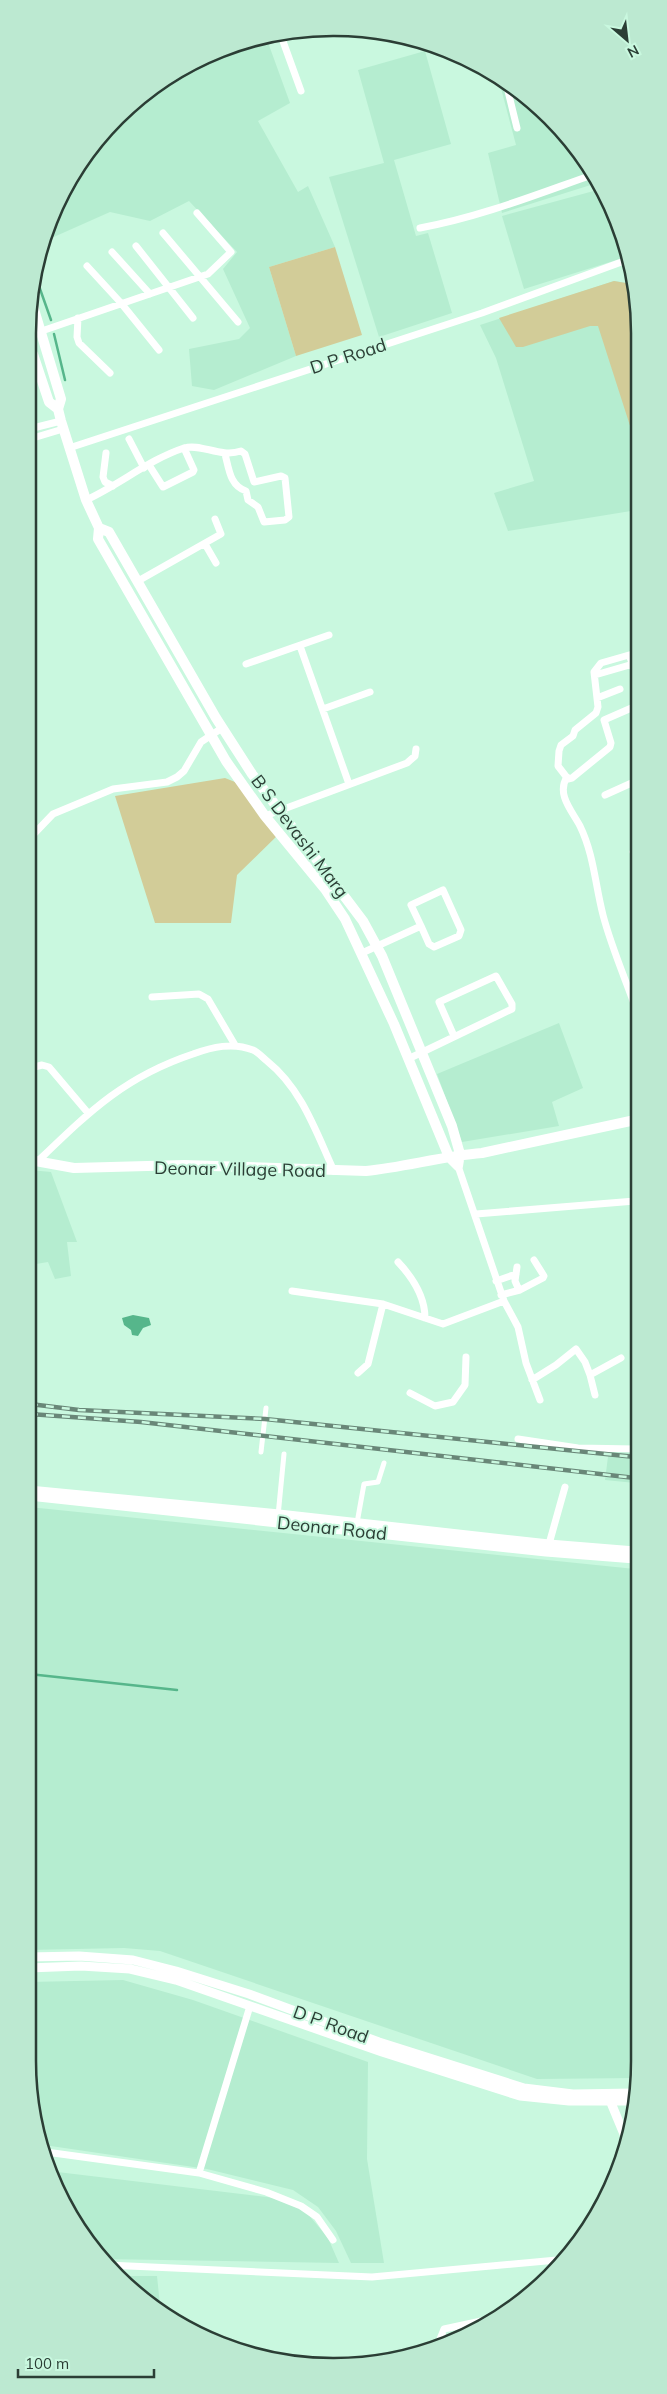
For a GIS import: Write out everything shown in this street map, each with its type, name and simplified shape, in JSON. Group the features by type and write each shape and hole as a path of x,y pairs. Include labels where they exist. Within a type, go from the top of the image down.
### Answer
{"main road":[{"name":"B S Devashi Marg","path":"38,332 61,399 58,409 68,448 86,500 99,528 98,539 211,735 265,816 325,889 345,919 362,953 449,1157 458,1166"},
{"name":"B S Devashi Marg","path":"36,376 49,402 58,409"},
{"name":"B S Devashi Marg","path":"99,528 109,532 222,728 252,774 363,921 377,947 452,1126 460,1154 458,1166"},
{"name":"Deonar Village Road","path":"36,1160 74,1168 184,1165 334,1171 390,1168 460,1154 482,1153 631,1121"},
{"path":"439,1131 452,1126"}],"street":[{"path":"283,41 301,91"},
{"path":"509,94 517,128"},
{"path":"420,228 456,221 490,211 586,177"},
{"path":"38,332 208,274 231,252 197,213"},
{"path":"163,233 238,322"},
{"path":"136,246 193,318"},
{"path":"112,252 150,294"},
{"name":"D P Road","path":"68,448 482,313 622,262"},
{"path":"87,266 121,303 159,350"},
{"path":"78,318 77,337 79,343 110,373"},
{"path":"36,428 62,425"},
{"path":"36,437 62,425"},
{"path":"129,439 163,487 193,472 194,470 184,448"},
{"path":"86,500 184,448 199,448 225,454 241,451 244,454 254,482 281,476 285,478 289,517 285,520 264,522 258,507 248,500 246,491 237,488 225,454"},
{"path":"106,454 103,477 105,482 113,486"},
{"path":"138,581 222,534 215,519"},
{"path":"205,544 216,563"},
{"path":"246,664 328,635"},
{"path":"300,646 349,784"},
{"path":"596,713 595,675 600,663 631,655"},
{"path":"595,675 631,665"},
{"path":"597,698 620,688"},
{"path":"323,710 370,692"},
{"path":"604,720 631,708"},
{"path":"596,713 604,720 611,743 610,747 572,778 566,777 558,766 561,745 570,738 580,724 596,713"},
{"path":"36,833 53,814 113,789 167,782 177,777 184,771 201,742 222,728"},
{"path":"265,816 407,763 415,756 416,749"},
{"path":"566,777 563,783 563,792 568,806 589,845 603,916 631,995"},
{"path":"605,795 631,783"},
{"path":"443,890 462,933 434,948 429,944 420,926 411,905 443,890"},
{"path":"362,953 420,926"},
{"path":"408,1059 512,1009 512,1004 496,976 440,1002 454,1036"},
{"path":"152,998 199,994 208,999 234,1045"},
{"path":"36,1158 88,1112 118,1089 166,1063 209,1048 234,1045 254,1050 277,1069 304,1104 334,1171"},
{"path":"36,1067 42,1065 49,1067 88,1112"},
{"name":"B S Devashi Marg","path":"458,1166 476,1214 502,1298 518,1327 532,1380 540,1400"},
{"path":"476,1214 631,1201"},
{"path":"292,1291 383,1304 442,1324 519,1290 544,1276 534,1260"},
{"path":"398,1262 418,1289 424,1303 425,1318"},
{"path":"496,1281 517,1271 515,1284 519,1290"},
{"path":"358,1373 368,1364 383,1304"},
{"path":"532,1380 556,1365 576,1349 585,1362 595,1395"},
{"path":"410,1393 435,1406 453,1402 465,1385 466,1357"},
{"path":"590,1375 622,1358"},
{"path":"261,1452 266,1408"},
{"path":"518,1439 578,1448 631,1449"},
{"path":"278,1518 284,1454"},
{"path":"357,1523 364,1484 378,1482 384,1463"},
{"path":"549,1544 565,1488"},
{"name":"Deonar Road","path":"36,1492 57,1496"},
{"name":"Deonar Road","path":"36,1496 57,1496 204,1510 615,1554 631,1552"},
{"name":"Deonar Road","path":"278,1518 357,1523 398,1531 549,1544 631,1558"},
{"path":"72,1956 73,1967"},
{"name":"D P Road","path":"36,1957 72,1956 133,1960 176,1970 282,2007 384,2048 520,2096 569,2101 608,2098 629,2093"},
{"path":"144,1972 146,1963"},
{"name":"D P Road","path":"36,1968 130,1969 144,1972 176,1980 278,2016 384,2048"},
{"path":"199,2173 250,2006"},
{"path":"278,2016 282,2007"},
{"path":"608,2098 622,2131"},
{"name":"D P Road","path":"608,2098 628,2100"},
{"path":"51,2153 199,2173 266,2192 301,2206 317,2217 333,2240"},
{"path":"118,2266 372,2277 553,2260"},
{"path":"441,2337 444,2329 468,2326"}],"shaded area":[{"path":"268,44 290,103 258,121 298,192 308,186 335,247 269,267 296,356 214,390 192,386 189,349 239,339 250,328 223,269 237,252 189,201 150,221 110,212 52,238 67,202 86,168 123,123 168,86 185,76 238,52"},
{"path":"425,51 451,144 394,160 416,236 428,233 452,313 379,337 329,177 384,163 358,70"},
{"path":"501,87 544,123 581,168 591,185 502,213 488,153 516,145"},
{"path":"594,191 608,220 621,258 524,289 502,216"},
{"path":"335,247 362,335 296,356 269,267"},
{"path":"614,281 626,283 631,334 631,511 508,531 494,493 534,481 496,358 480,325"},
{"path":"614,281 626,283 631,334 631,429 598,326 590,326 523,347 516,347 499,318"},
{"path":"225,778 235,782 281,832 237,875 231,923 155,923 115,796"},
{"path":"559,1023 583,1088 552,1102 559,1126 462,1142 437,1074"},
{"path":"36,1171 51,1172 77,1242 67,1242 71,1276 55,1279 48,1262 36,1264"},
{"path":"133,1315 149,1318 151,1325 143,1328 138,1336 132,1335 131,1330 124,1325 122,1318"},
{"path":"609,1449 631,1452 631,1483 605,1480"},
{"path":"36,1508 631,1569 630,2078 537,2079 160,1951 124,1948 36,1950"},
{"path":"123,1980 193,2000 368,2062 367,2159 384,2263 351,2263 336,2231 318,2207 293,2190 207,2169 49,2146 42,2118 37,2080 36,1982"},
{"path":"58,2172 284,2199 307,2213 328,2238 339,2263 113,2259 86,2226"},
{"path":"129,2276 157,2276 160,2301"}],"waterway":[{"path":"40,289 51,320"},
{"path":"54,334 65,380"},
{"path":"36,1675 177,1690"}],"railway":[{"path":"36,1405 79,1410 265,1419 631,1457"},
{"path":"36,1414 141,1422 631,1478"}]}
